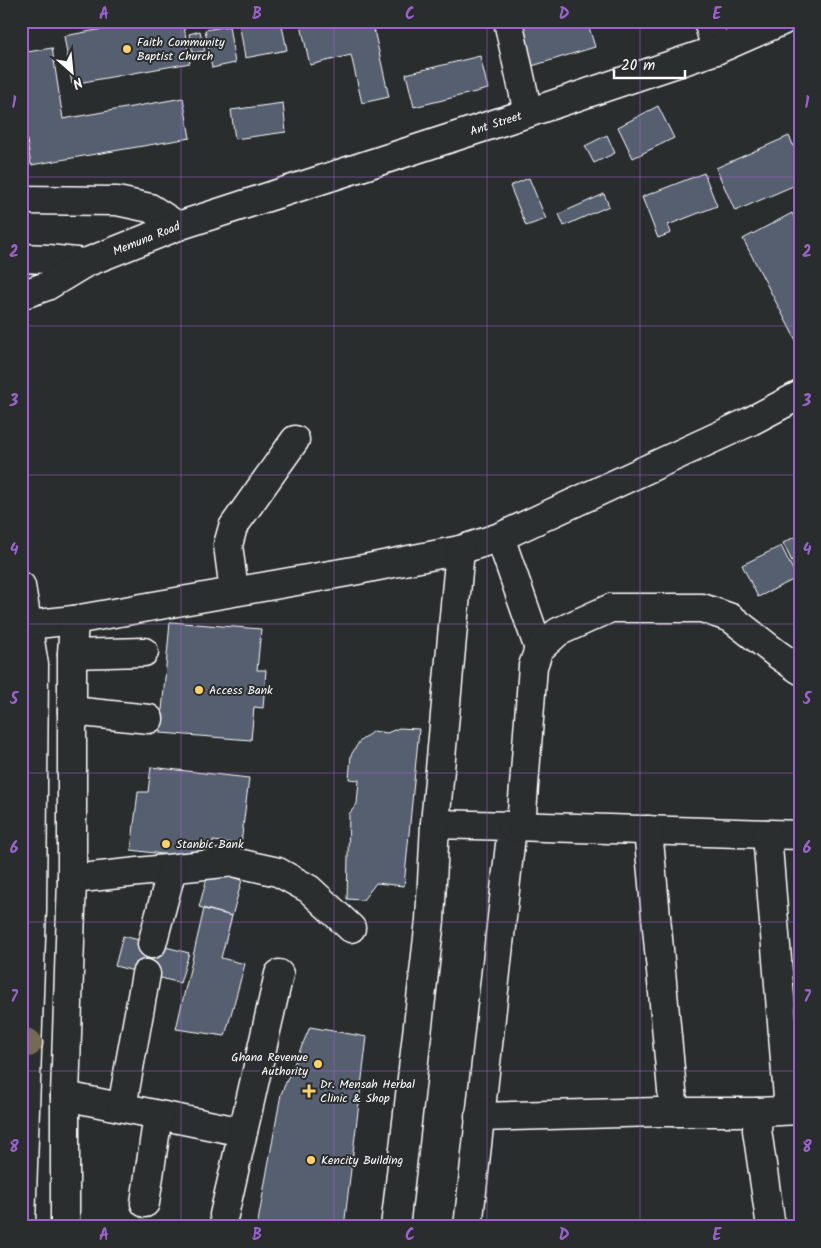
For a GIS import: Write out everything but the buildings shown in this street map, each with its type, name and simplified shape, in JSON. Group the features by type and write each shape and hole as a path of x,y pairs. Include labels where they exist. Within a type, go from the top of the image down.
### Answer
{"street":[{"path":"508,21 528,113"},
{"path":"708,21 716,50"},
{"name":"Ant Street","path":"206,216 528,113 716,50 782,21"},
{"path":"21,200 117,201 150,208 178,226"},
{"name":"Memuna Road","path":"21,295 47,286 85,263 206,216"},
{"path":"21,258 85,263"},
{"path":"28,625 74,620 460,550 500,537 750,421 800,395"},
{"path":"234,591 228,545 233,527 296,440"},
{"path":"500,537 539,649"},
{"path":"395,1227 430,920 435,824 460,550"},
{"path":"21,586 34,665 32,909 25,1042 21,1224"},
{"path":"468,1227 479,1117 517,826 533,666 539,649 558,632 611,608 702,608 732,618 800,670"},
{"path":"65,1227 65,1096 72,879 72,654 74,620"},
{"path":"72,654 144,652"},
{"path":"72,711 149,719"},
{"path":"435,824 800,835"},
{"path":"648,830 674,1112"},
{"path":"479,1117 795,1110 767,834"},
{"path":"72,879 234,862 278,872 309,889 351,928"},
{"path":"152,944 172,870"},
{"path":"122,1107 146,974"},
{"path":"224,1215 279,974"},
{"path":"65,1096 242,1132"},
{"path":"758,1112 758,1139 771,1227"},
{"path":"145,1204 158,1115"}],"place":[{"name":"Faith Community Baptist Church","path":"127,49"},
{"name":"Access Bank","path":"199,690"},
{"name":"Stanbic Bank","path":"166,844"},
{"name":"Ghana Revenue Authority","path":"318,1064"},
{"name":"Dr. Mensah Herbal Clinic & Shop","path":"309,1091"},
{"name":"Kencity Building","path":"311,1160"}]}
